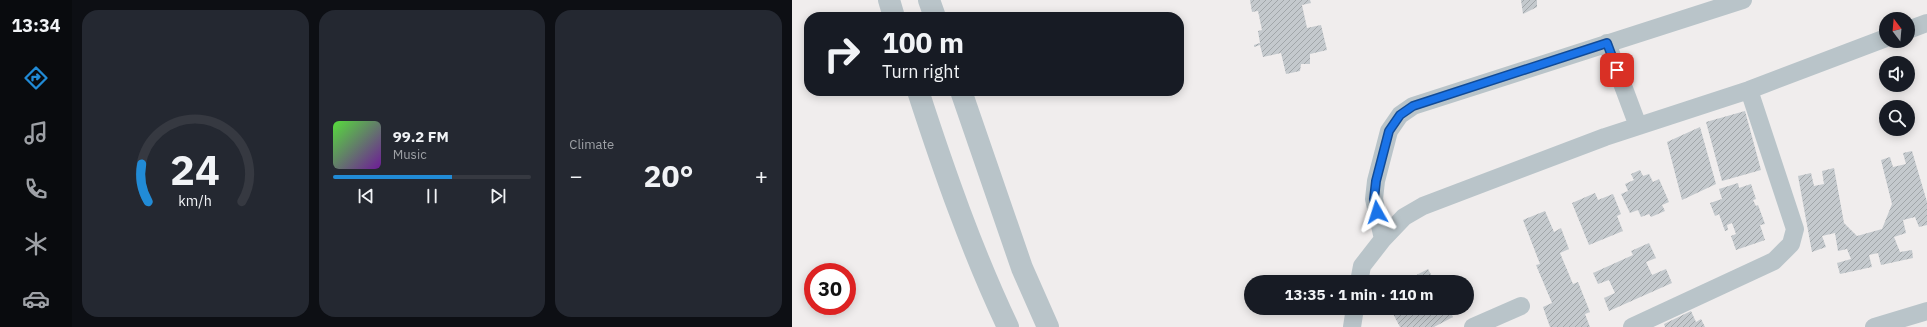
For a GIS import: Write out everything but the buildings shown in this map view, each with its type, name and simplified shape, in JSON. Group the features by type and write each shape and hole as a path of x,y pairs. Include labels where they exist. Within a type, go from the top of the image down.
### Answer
{"street":[{"path":"889,0 893,12"},
{"path":"929,0 933,12"},
{"path":"1383,239 1374,199 1376,181 1389,131 1400,115 1413,106 1744,0"},
{"path":"1915,27 1927,23"},
{"path":"1360,275 1362,266 1383,239 1404,216 1423,206 1638,126 1748,90 1879,41"},
{"path":"1607,43 1638,126"},
{"path":"1632,327 1774,261 1791,244 1794,229 1748,90"},
{"path":"920,96 937,150 994,296 1008,327"},
{"path":"962,96 1022,268 1048,327"},
{"path":"1473,327 1521,306"},
{"path":"1874,327 1927,311"},
{"path":"1352,327 1354,315"}],"route":[{"path":"1377,212 1374,199 1376,181 1389,131 1400,115 1413,106 1607,43 1617,70"}]}
